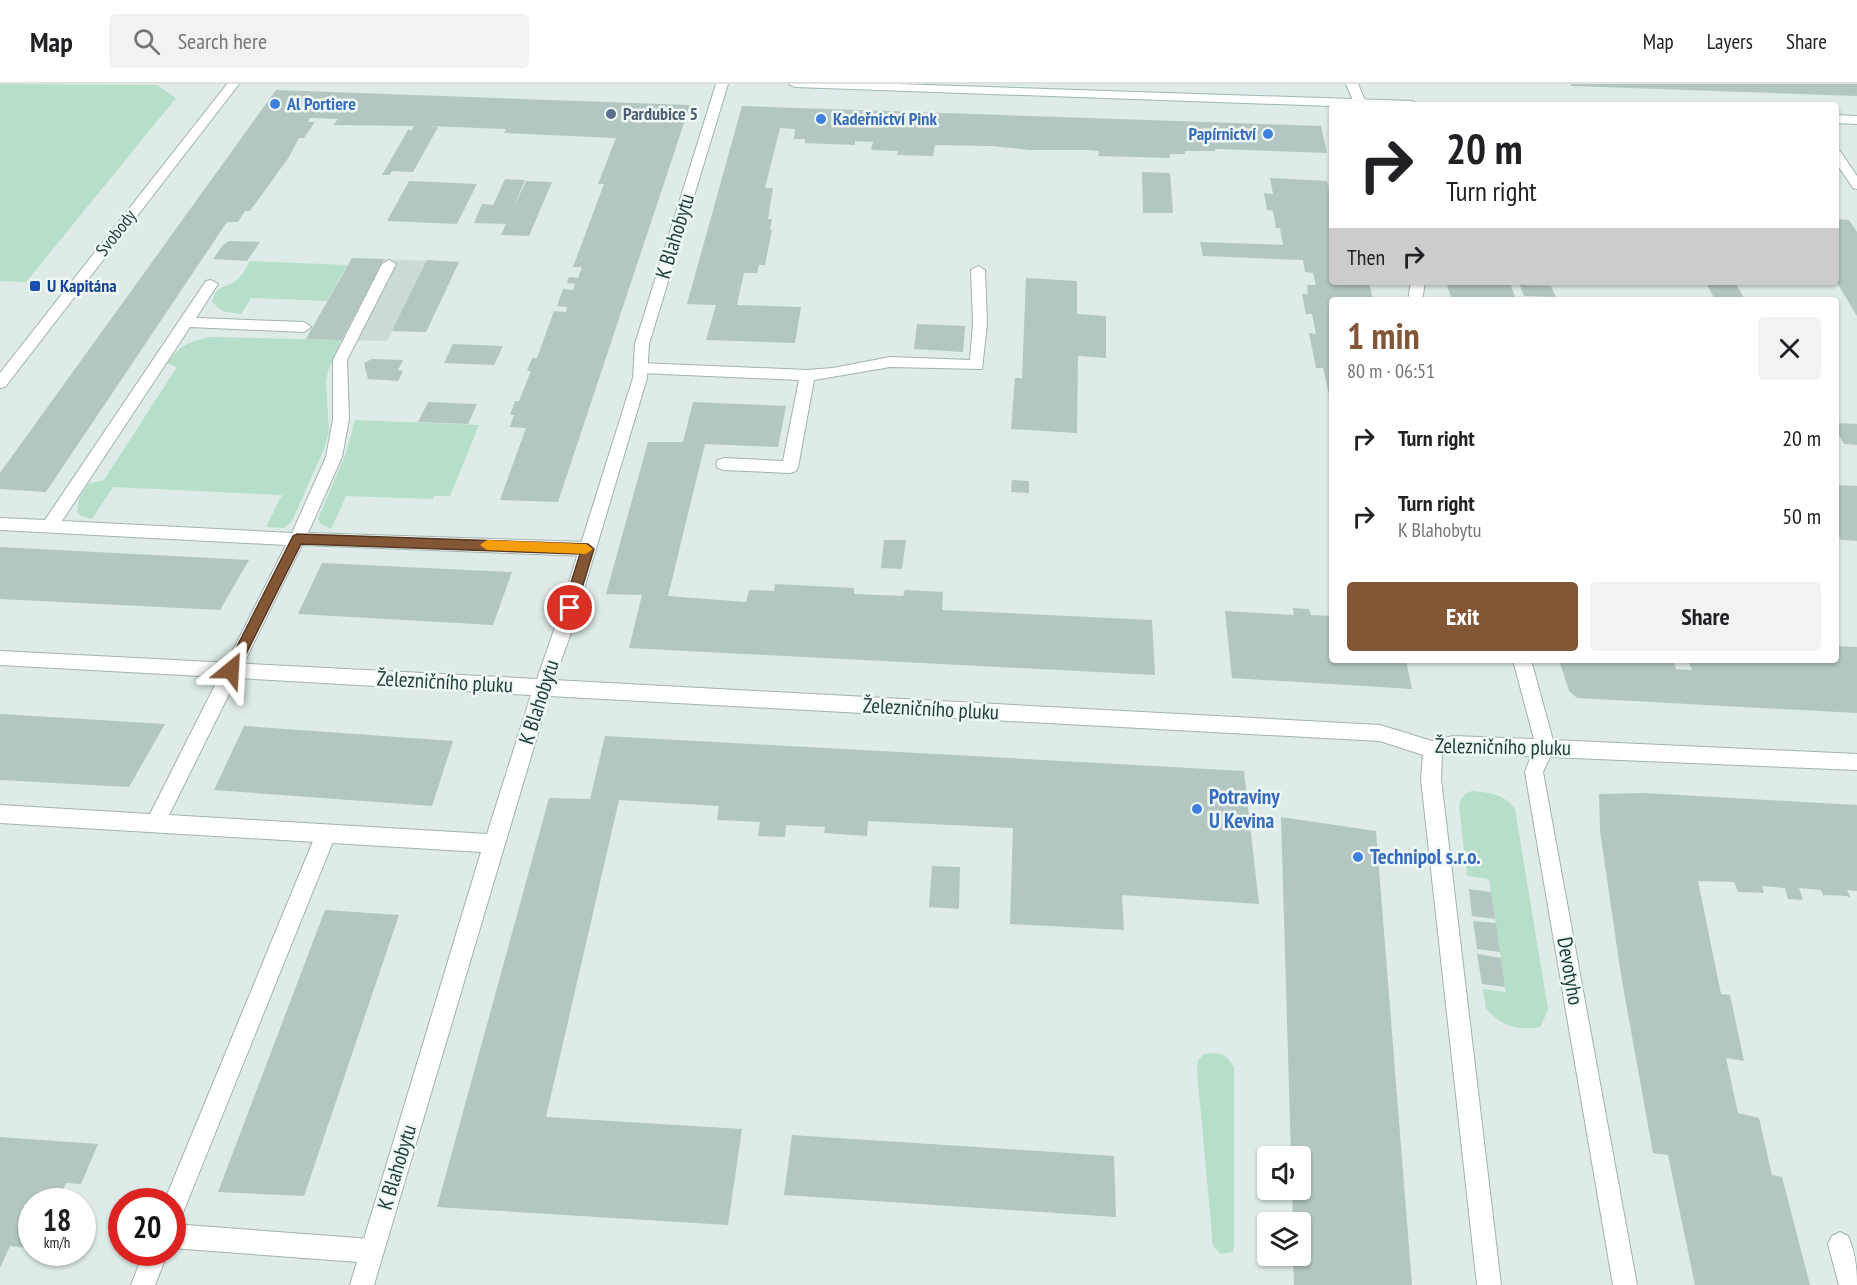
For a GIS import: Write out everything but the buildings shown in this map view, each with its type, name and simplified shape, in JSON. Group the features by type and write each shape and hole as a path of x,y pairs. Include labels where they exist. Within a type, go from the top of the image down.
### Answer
{"street":[{"name":"Svobody","path":"0,383 233,84"},
{"name":"K Blahobytu","path":"362,1285 543,687 640,378 642,344 722,84"},
{"path":"795,84 1329,103"},
{"path":"1352,84 1360,102"},
{"path":"1839,119 1857,120"},
{"path":"1839,158 1857,185"},
{"path":"154,824 297,539 334,457 341,419 340,360 389,264"},
{"path":"641,368 807,375 833,374 890,362 977,365 980,324 978,270"},
{"path":"50,526 211,284"},
{"path":"186,322 304,327"},
{"path":"724,464 790,467 807,375"},
{"path":"0,524 297,539 588,549"},
{"name":"Železničního pluku","path":"0,657 1380,733 1434,750 1442,745 1453,744 1857,762"},
{"path":"1523,663 1555,747"},
{"name":"Devotyho","path":"1555,747 1534,772 1626,1285"},
{"path":"1434,750 1431,779 1489,1285"},
{"path":"0,814 495,844"},
{"path":"182,1188 326,834"},
{"path":"186,1237 371,1251"},
{"path":"1840,1244 1851,1285"},
{"path":"143,1285 150,1266"}],"shaded area":[{"path":"352,258 459,262 426,332 392,331 387,341 306,339"}],"green space":[{"path":"0,84 157,85 176,98 26,282 0,281"},
{"path":"250,261 347,265 327,301 251,298 241,314 222,311 212,302 214,296 217,291 239,278"},
{"path":"210,337 341,340 328,371 326,383 329,431 324,449 292,521 284,528 266,527 282,495 113,487 92,519 81,516 77,512 79,499 88,484 104,480 177,367 167,363 186,345"},
{"path":"355,420 479,425 450,496 434,496 433,499 346,496 331,529 321,524 318,519 345,456"},
{"path":"1472,791 1491,793 1501,797 1515,809 1548,1010 1540,1027 1510,1026 1498,1020 1486,1009 1483,989 1506,992 1489,879 1467,876 1459,806 1466,793"},
{"path":"1213,1053 1226,1057 1234,1068 1234,1245 1233,1252 1221,1254 1213,1246 1197,1071 1198,1060 1204,1054"}],"slow traffic":[{"path":"487,545 586,549"}],"place":[{"name":"Al Portiere","path":"275,104"},
{"name":"Pardubice 5","path":"611,114"},
{"name":"Kadeřnictví Pink","path":"821,119"},
{"name":"Papírnictví","path":"1268,134"},
{"name":"U Kapitána","path":"35,286"},
{"name":"Potraviny U Kevina","path":"1197,809"},
{"name":"Technipol s.r.o.","path":"1358,857"}],"route":[{"path":"231,670 297,539 588,549 570,608"}]}
